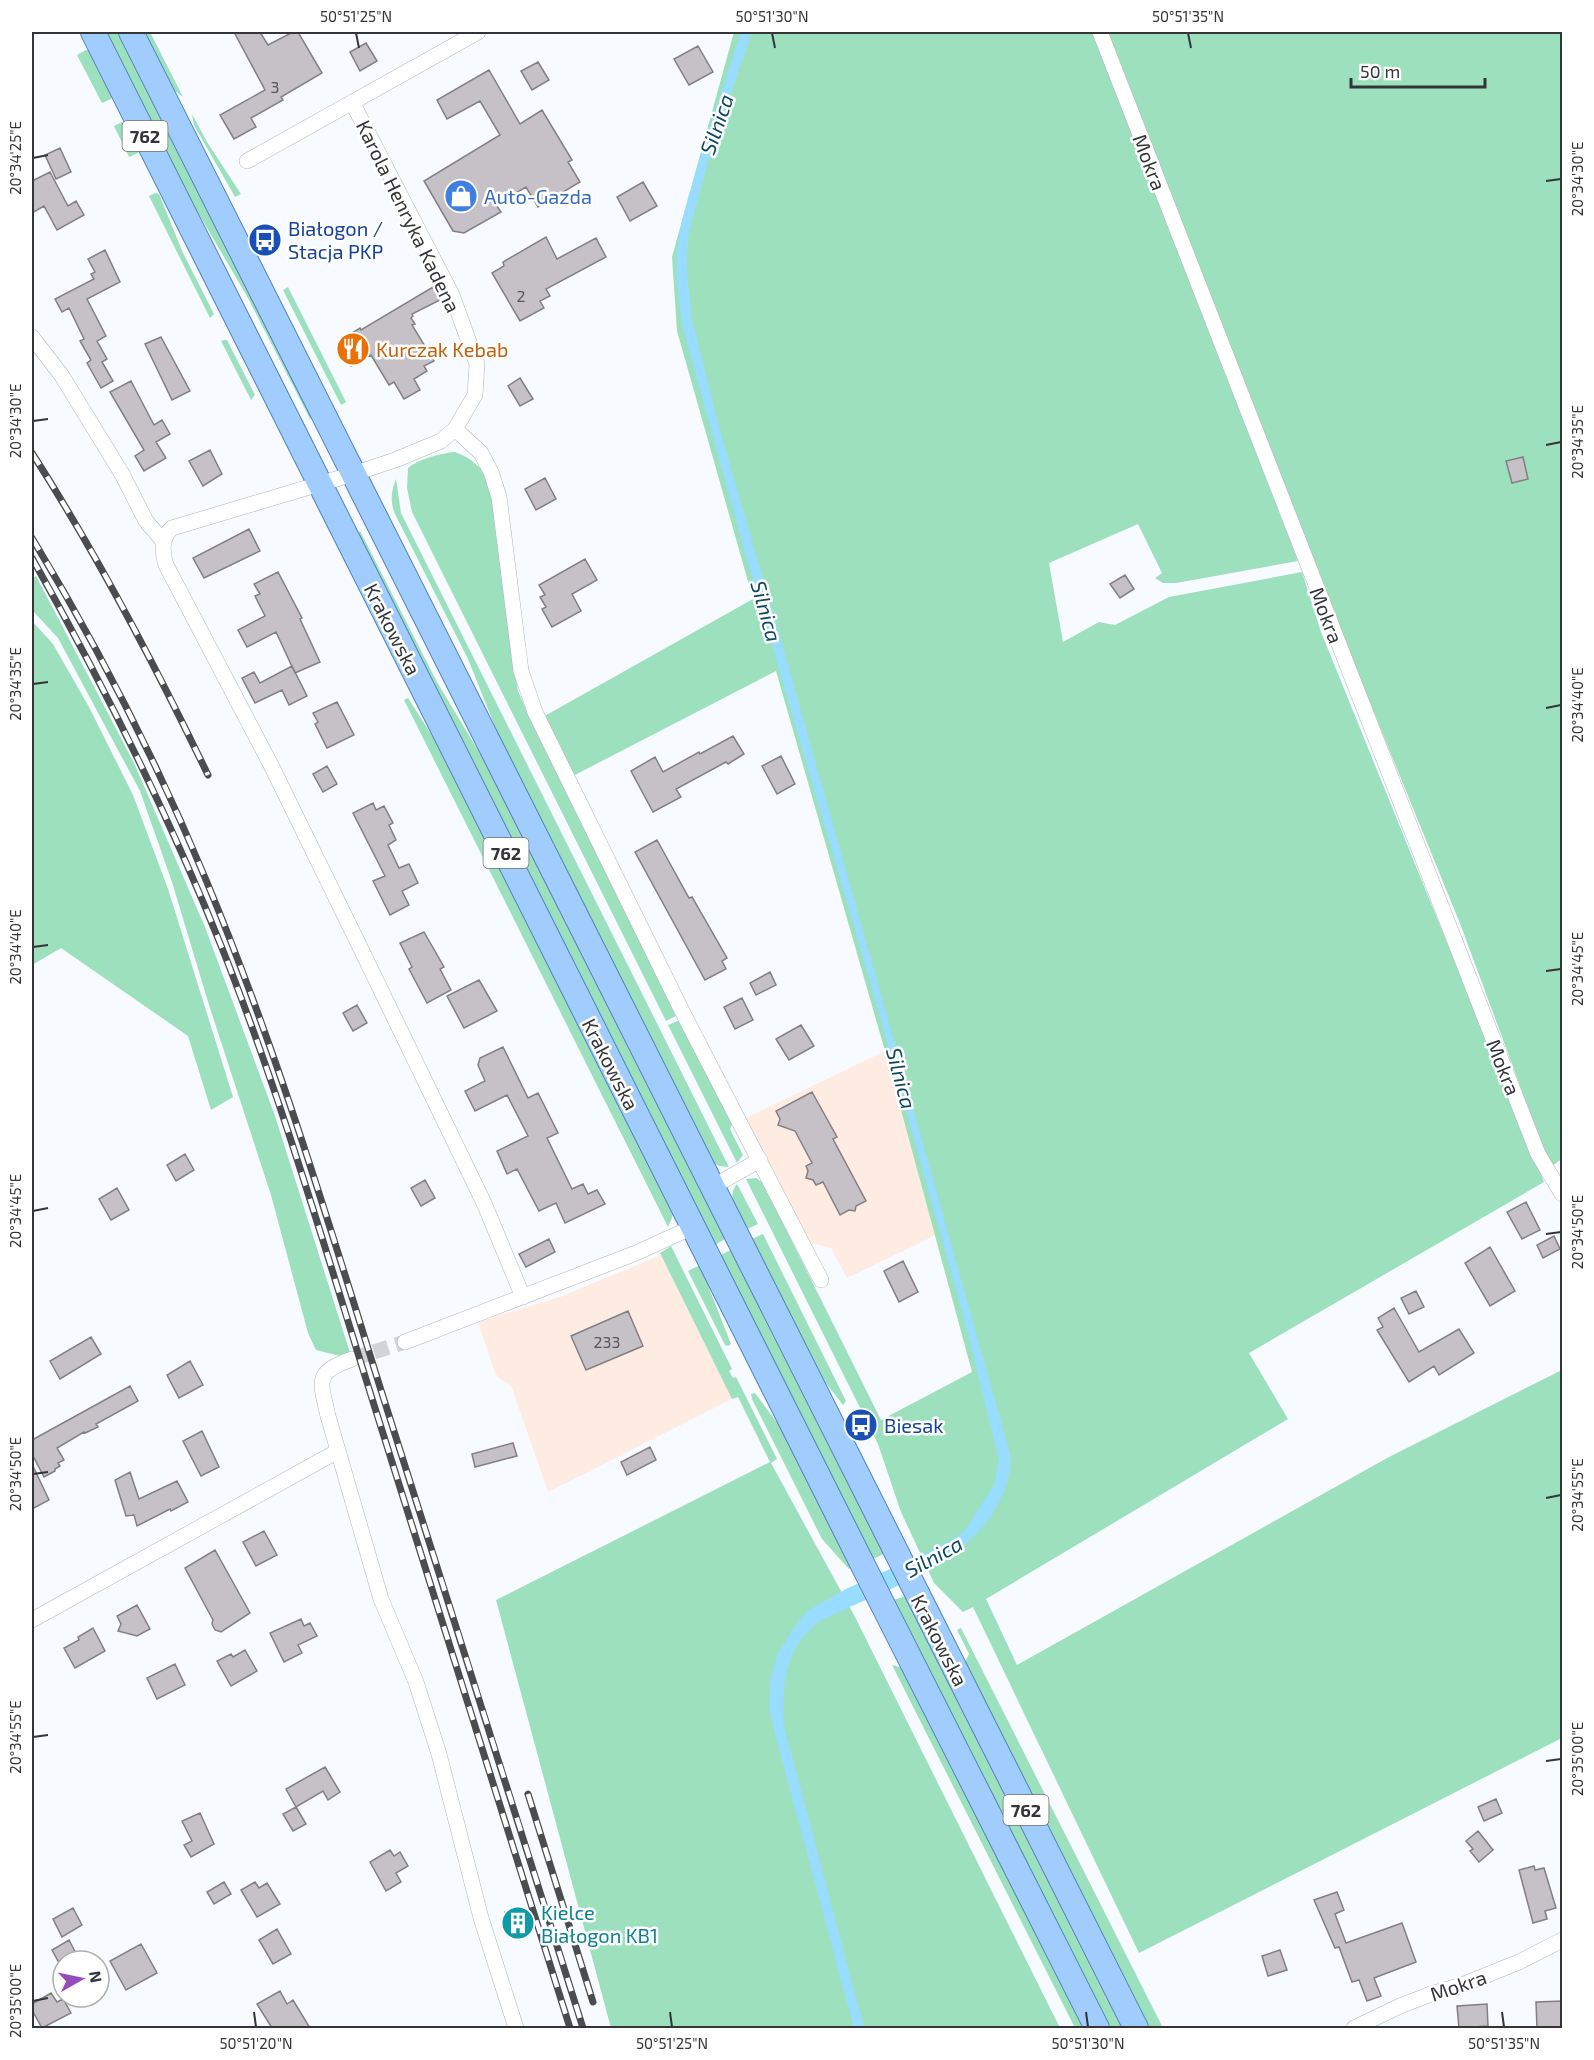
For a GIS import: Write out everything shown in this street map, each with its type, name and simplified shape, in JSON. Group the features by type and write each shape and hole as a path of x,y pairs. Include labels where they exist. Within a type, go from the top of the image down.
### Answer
{"main road":[{"name":"Krakowska","path":"93,32 1097,2028"},
{"name":"Krakowska","path":"130,32 1136,2028"}],"street":[{"path":"247,161 477,32"},
{"name":"Mokra","path":"1100,32 1538,1154 1563,1194"},
{"name":"Karola Henryka Kadena","path":"163,541 166,533 172,528 354,474 441,441 455,429 475,395 477,364 452,295 352,102"},
{"path":"32,337 62,376 122,474 146,521 163,541 166,565 272,768 360,947 484,1203 523,1297"},
{"path":"455,429 481,453 491,472 499,497 521,671 535,712 684,1015 820,1280"},
{"path":"712,1186 760,1160"},
{"path":"405,1342 636,1253 693,1227"},
{"path":"352,1359 333,1367 323,1376 328,1416 381,1599 416,1682 439,1754 481,1918 516,2028"},
{"path":"32,1620 338,1451"},
{"name":"Mokra","path":"1354,2028 1400,2006 1462,1985 1519,1962 1563,1940"}],"shaded area":[{"path":"885,1051 936,1235 847,1278 831,1248 809,1243 746,1118"},
{"path":"661,1255 732,1399 548,1492 511,1385 495,1373 478,1322 560,1297"}],"green space":[{"path":"106,32 120,32 314,418 310,419 248,298 193,204"},
{"path":"143,32 150,32 183,97 175,91"},
{"path":"734,32 1093,32 1298,561 1176,583 1163,583 1155,578 1162,573 1138,524 1049,563 1063,642 1099,622 1115,625 1169,597 1302,572 1321,632 1544,1182 1249,1353 1288,1419 986,1599 1017,1665 1389,1457 1562,1370 1562,1738 1139,1953 973,1607 963,1612 934,1583 901,1512 878,1444 746,1179 756,1178 763,1183 881,1420 972,1372 885,1051 776,671 571,777 541,718 753,599 677,331 672,257"},
{"path":"1108,32 1562,32 1562,1159 1550,1167 1461,926 1336,619"},
{"path":"86,50 91,51 113,95 111,99 102,103 77,55"},
{"path":"192,114 207,142 241,194 235,197 194,125"},
{"path":"122,122 127,124 140,149 138,153 129,157 114,126"},
{"path":"159,194 183,253 214,314 210,318 149,196"},
{"path":"288,287 346,402 341,405 283,290"},
{"path":"227,340 255,395 251,400 221,341"},
{"path":"455,452 476,464 491,483 518,691 532,723 680,1014 666,1021 412,512 407,488 408,468 430,457"},
{"path":"396,479 401,513 729,1167 719,1166 712,1162 506,754 468,659 395,514 392,497"},
{"path":"360,531 437,682 485,762 725,1239 715,1245 358,534"},
{"path":"36,576 134,763 205,927 275,1116 352,1359 316,1350 308,1333 271,1195 209,1005 172,882 140,791 58,638 32,610 32,579"},
{"path":"32,621 53,644 89,707 133,795 168,889 233,1097 211,1110 188,1036 61,948 32,965"},
{"path":"408,698 436,742 671,1206 673,1215 668,1227 404,700"},
{"path":"682,1019 733,1122 730,1129 743,1155 737,1163 668,1025"},
{"path":"737,1184 758,1224 747,1229 733,1201 732,1195"},
{"path":"763,1234 846,1401 843,1405 825,1382 752,1239"},
{"path":"671,1246 732,1369 729,1371 733,1378 736,1377 777,1459 771,1463 854,1615 1060,2028 611,2028 496,1600 770,1462 738,1397 732,1399 660,1253"},
{"path":"731,1250 884,1554 873,1559 720,1255"},
{"path":"700,1265 731,1344 728,1346 725,1345 688,1271"},
{"path":"755,1393 781,1428 852,1567 849,1569 822,1539 752,1399 751,1394"},
{"path":"905,1596 1124,2028 1109,2028 894,1600"},
{"path":"961,1628 1163,2028 1149,2028 964,1664 969,1654 957,1630"},
{"path":"892,1665 903,1668 1085,2028 1075,2028"}],"water":[{"name":"Silnica","path":"741,32 752,32 711,151 689,232 687,272 692,320 723,441 1011,1457 1010,1473 1003,1495 991,1516 974,1536 934,1567 818,1622 796,1647 787,1670 783,1700 785,1730 864,2028 854,2028 774,1730 769,1707 770,1682 777,1655 807,1611 846,1589 934,1549 964,1532 994,1485 999,1459 964,1318 870,981 744,549 683,328 677,272 680,232 697,168"}],"building":[{"path":"234,32 260,32 268,45 293,32 298,32 322,73 281,97 283,100 251,118 256,127 234,139 220,115 265,90"},
{"path":"366,43 377,61 360,71 350,52"},
{"path":"698,46 713,72 689,85 674,59"},
{"path":"538,62 549,80 532,90 521,71"},
{"path":"489,70 520,124 542,110 572,160 568,162 580,182 538,207 526,187 496,205 501,212 464,233 453,231 424,181 500,135 480,101 447,119 437,100"},
{"path":"60,148 71,172 56,179 45,155"},
{"path":"50,172 68,206 76,201 84,215 57,230 44,206 32,213 32,181"},
{"path":"643,182 657,206 630,221 617,197"},
{"path":"546,237 557,259 596,238 606,257 546,289 550,296 540,301 544,308 520,321 492,273 504,266 503,262"},
{"path":"105,250 120,282 87,299 106,336 97,341 107,359 102,362 113,381 101,388 87,363 91,360 80,341 84,339 69,308 62,312 55,299 94,279 91,274 95,272 88,259"},
{"path":"433,287 440,300 412,314 411,318 415,324 412,325 434,361 424,366 427,371 414,379 420,390 404,399 394,382 389,385 371,355 351,366 339,341"},
{"path":"161,337 190,391 172,400 145,344"},
{"path":"520,378 533,399 520,406 508,386"},
{"path":"131,381 154,425 162,420 170,434 156,442 166,458 144,471 135,456 144,450 110,392"},
{"path":"210,450 222,474 203,486 189,461"},
{"path":"1523,457 1528,479 1512,483 1506,461"},
{"path":"545,478 556,499 536,510 525,489"},
{"path":"249,529 260,551 204,578 193,558"},
{"path":"585,559 597,580 572,594 581,611 552,627 542,609 546,607 540,597 545,595 539,585"},
{"path":"278,572 302,618 300,619 320,662 295,673 276,632 247,647 238,630 265,616 255,596 260,594 254,584"},
{"path":"1125,575 1134,589 1120,598 1110,584"},
{"path":"292,666 307,696 289,705 282,690 255,703 242,678 254,672 260,683"},
{"path":"337,702 354,735 327,748 315,724 318,722 313,713"},
{"path":"733,736 744,754 676,789 681,797 653,812 631,771 655,757 663,772"},
{"path":"781,756 795,784 777,794 762,766"},
{"path":"327,766 337,784 323,792 313,774"},
{"path":"373,803 376,810 384,806 393,823 389,825 396,840 388,845 399,868 409,864 418,883 402,891 409,905 390,915 373,881 385,876 353,813"},
{"path":"657,840 689,898 692,897 727,958 722,961 726,969 705,980 635,852"},
{"path":"424,932 444,967 440,969 451,990 427,1003 409,969 412,967 400,943"},
{"path":"770,972 776,985 756,995 750,983"},
{"path":"479,980 497,1011 464,1028 447,996"},
{"path":"742,998 753,1020 735,1029 724,1007"},
{"path":"357,1005 367,1023 353,1031 343,1013"},
{"path":"801,1025 814,1046 789,1060 776,1039"},
{"path":"503,1047 528,1098 538,1093 558,1133 547,1138 572,1189 583,1184 588,1194 597,1190 605,1204 565,1223 556,1203 539,1211 517,1169 507,1174 497,1151 528,1136 507,1095 475,1111 465,1091 485,1081 478,1065 480,1058"},
{"path":"812,1092 837,1137 833,1139 866,1201 856,1206 855,1211 849,1210 840,1215 823,1182 816,1185 813,1180 806,1178 808,1171 806,1166 812,1163 795,1131 778,1125 780,1119 776,1111"},
{"path":"185,1154 194,1170 176,1181 167,1165"},
{"path":"425,1180 435,1198 421,1206 411,1188"},
{"path":"117,1188 129,1210 111,1220 99,1199"},
{"path":"1526,1202 1540,1230 1522,1239 1507,1212"},
{"path":"1554,1236 1560,1249 1543,1258 1537,1245"},
{"path":"549,1239 555,1252 526,1267 519,1254"},
{"path":"1490,1247 1515,1291 1490,1306 1465,1263"},
{"path":"903,1261 918,1292 899,1302 884,1271"},
{"path":"1416,1291 1424,1307 1409,1314 1401,1298"},
{"path":"1394,1308 1419,1352 1459,1329 1474,1353 1439,1375 1434,1366 1409,1382 1377,1330 1383,1327 1378,1318"},
{"path":"628,1311 643,1346 586,1370 571,1336"},
{"path":"91,1337 101,1354 60,1379 50,1361"},
{"path":"190,1361 203,1385 179,1398 167,1375"},
{"path":"130,1386 138,1401 96,1424 98,1427 84,1432 57,1448 64,1460 58,1463 60,1466 55,1471 44,1477 32,1454 32,1440"},
{"path":"202,1431 219,1467 201,1476 183,1441"},
{"path":"513,1443 517,1456 475,1467 472,1454"},
{"path":"650,1447 656,1460 627,1475 621,1462"},
{"path":"32,1464 49,1500 32,1509"},
{"path":"130,1472 139,1499 177,1481 188,1502 137,1526 134,1515 126,1516 115,1480"},
{"path":"264,1531 277,1555 256,1566 243,1542"},
{"path":"215,1550 250,1613 221,1632 215,1630 213,1620 185,1568"},
{"path":"137,1605 150,1629 137,1636 118,1631 121,1624 117,1616"},
{"path":"301,1619 304,1626 310,1623 317,1636 298,1645 302,1653 284,1662 270,1633"},
{"path":"93,1628 105,1651 75,1668 64,1648 79,1640 78,1637"},
{"path":"245,1650 257,1671 231,1686 217,1661 231,1654 233,1657"},
{"path":"175,1664 185,1685 157,1699 147,1678"},
{"path":"325,1767 340,1792 328,1800 323,1791 296,1807 286,1789"},
{"path":"1496,1799 1502,1813 1484,1821 1478,1807"},
{"path":"296,1807 306,1824 293,1831 283,1814"},
{"path":"200,1813 214,1844 191,1857 184,1845 192,1841 182,1821"},
{"path":"1478,1831 1493,1850 1479,1862 1470,1851 1473,1849 1466,1841"},
{"path":"390,1850 394,1856 400,1852 408,1866 396,1873 401,1882 386,1891 370,1862"},
{"path":"1534,1866 1535,1870 1544,1868 1556,1908 1545,1911 1547,1919 1533,1923 1519,1870"},
{"path":"224,1882 231,1894 214,1904 207,1892"},
{"path":"255,1882 259,1888 267,1883 280,1904 257,1917 241,1890"},
{"path":"1337,1892 1344,1910 1335,1914 1346,1943 1402,1923 1416,1962 1374,1978 1381,1996 1367,2001 1359,1980 1352,1982 1339,1947 1335,1948 1314,1900"},
{"name":"Kielce Białogon KB1","path":"521,1907 530,1932 514,1938 505,1912"},
{"path":"73,1908 82,1925 62,1937 53,1919"},
{"path":"277,1929 291,1954 273,1964 259,1940"},
{"path":"69,1940 74,1949 54,1949"},
{"path":"141,1944 157,1973 126,1990 111,1960"},
{"path":"1280,1950 1287,1970 1268,1976 1262,1956"},
{"path":"280,1991 287,2004 293,2000 310,2028 272,2028 257,2004"},
{"path":"51,1993 51,2009 69,2009 71,2013 42,2028 32,2010 32,2004"},
{"path":"1563,2001 1563,2028 1537,2028 1536,2002"},
{"path":"1487,2004 1488,2026 1459,2028 1457,2006"}],"tunnel":[{"path":"352,1359 405,1342"}],"railway":[{"path":"32,453 125,611 208,775"},
{"path":"32,538 103,663 147,749 206,880 255,1005 320,1195 583,2028"},
{"path":"32,558 84,653 157,798 245,1007 306,1186 570,2028"},
{"path":"528,1794 593,2002"}],"place":[{"name":"Auto-Gazda","path":"461,196"},
{"name":"Białogon / Stacja PKP","path":"265,240"},
{"name":"Kurczak Kebab","path":"353,349"},
{"name":"Biesak","path":"861,1425"},
{"name":"Kielce Białogon KB1","path":"518,1923"}]}
